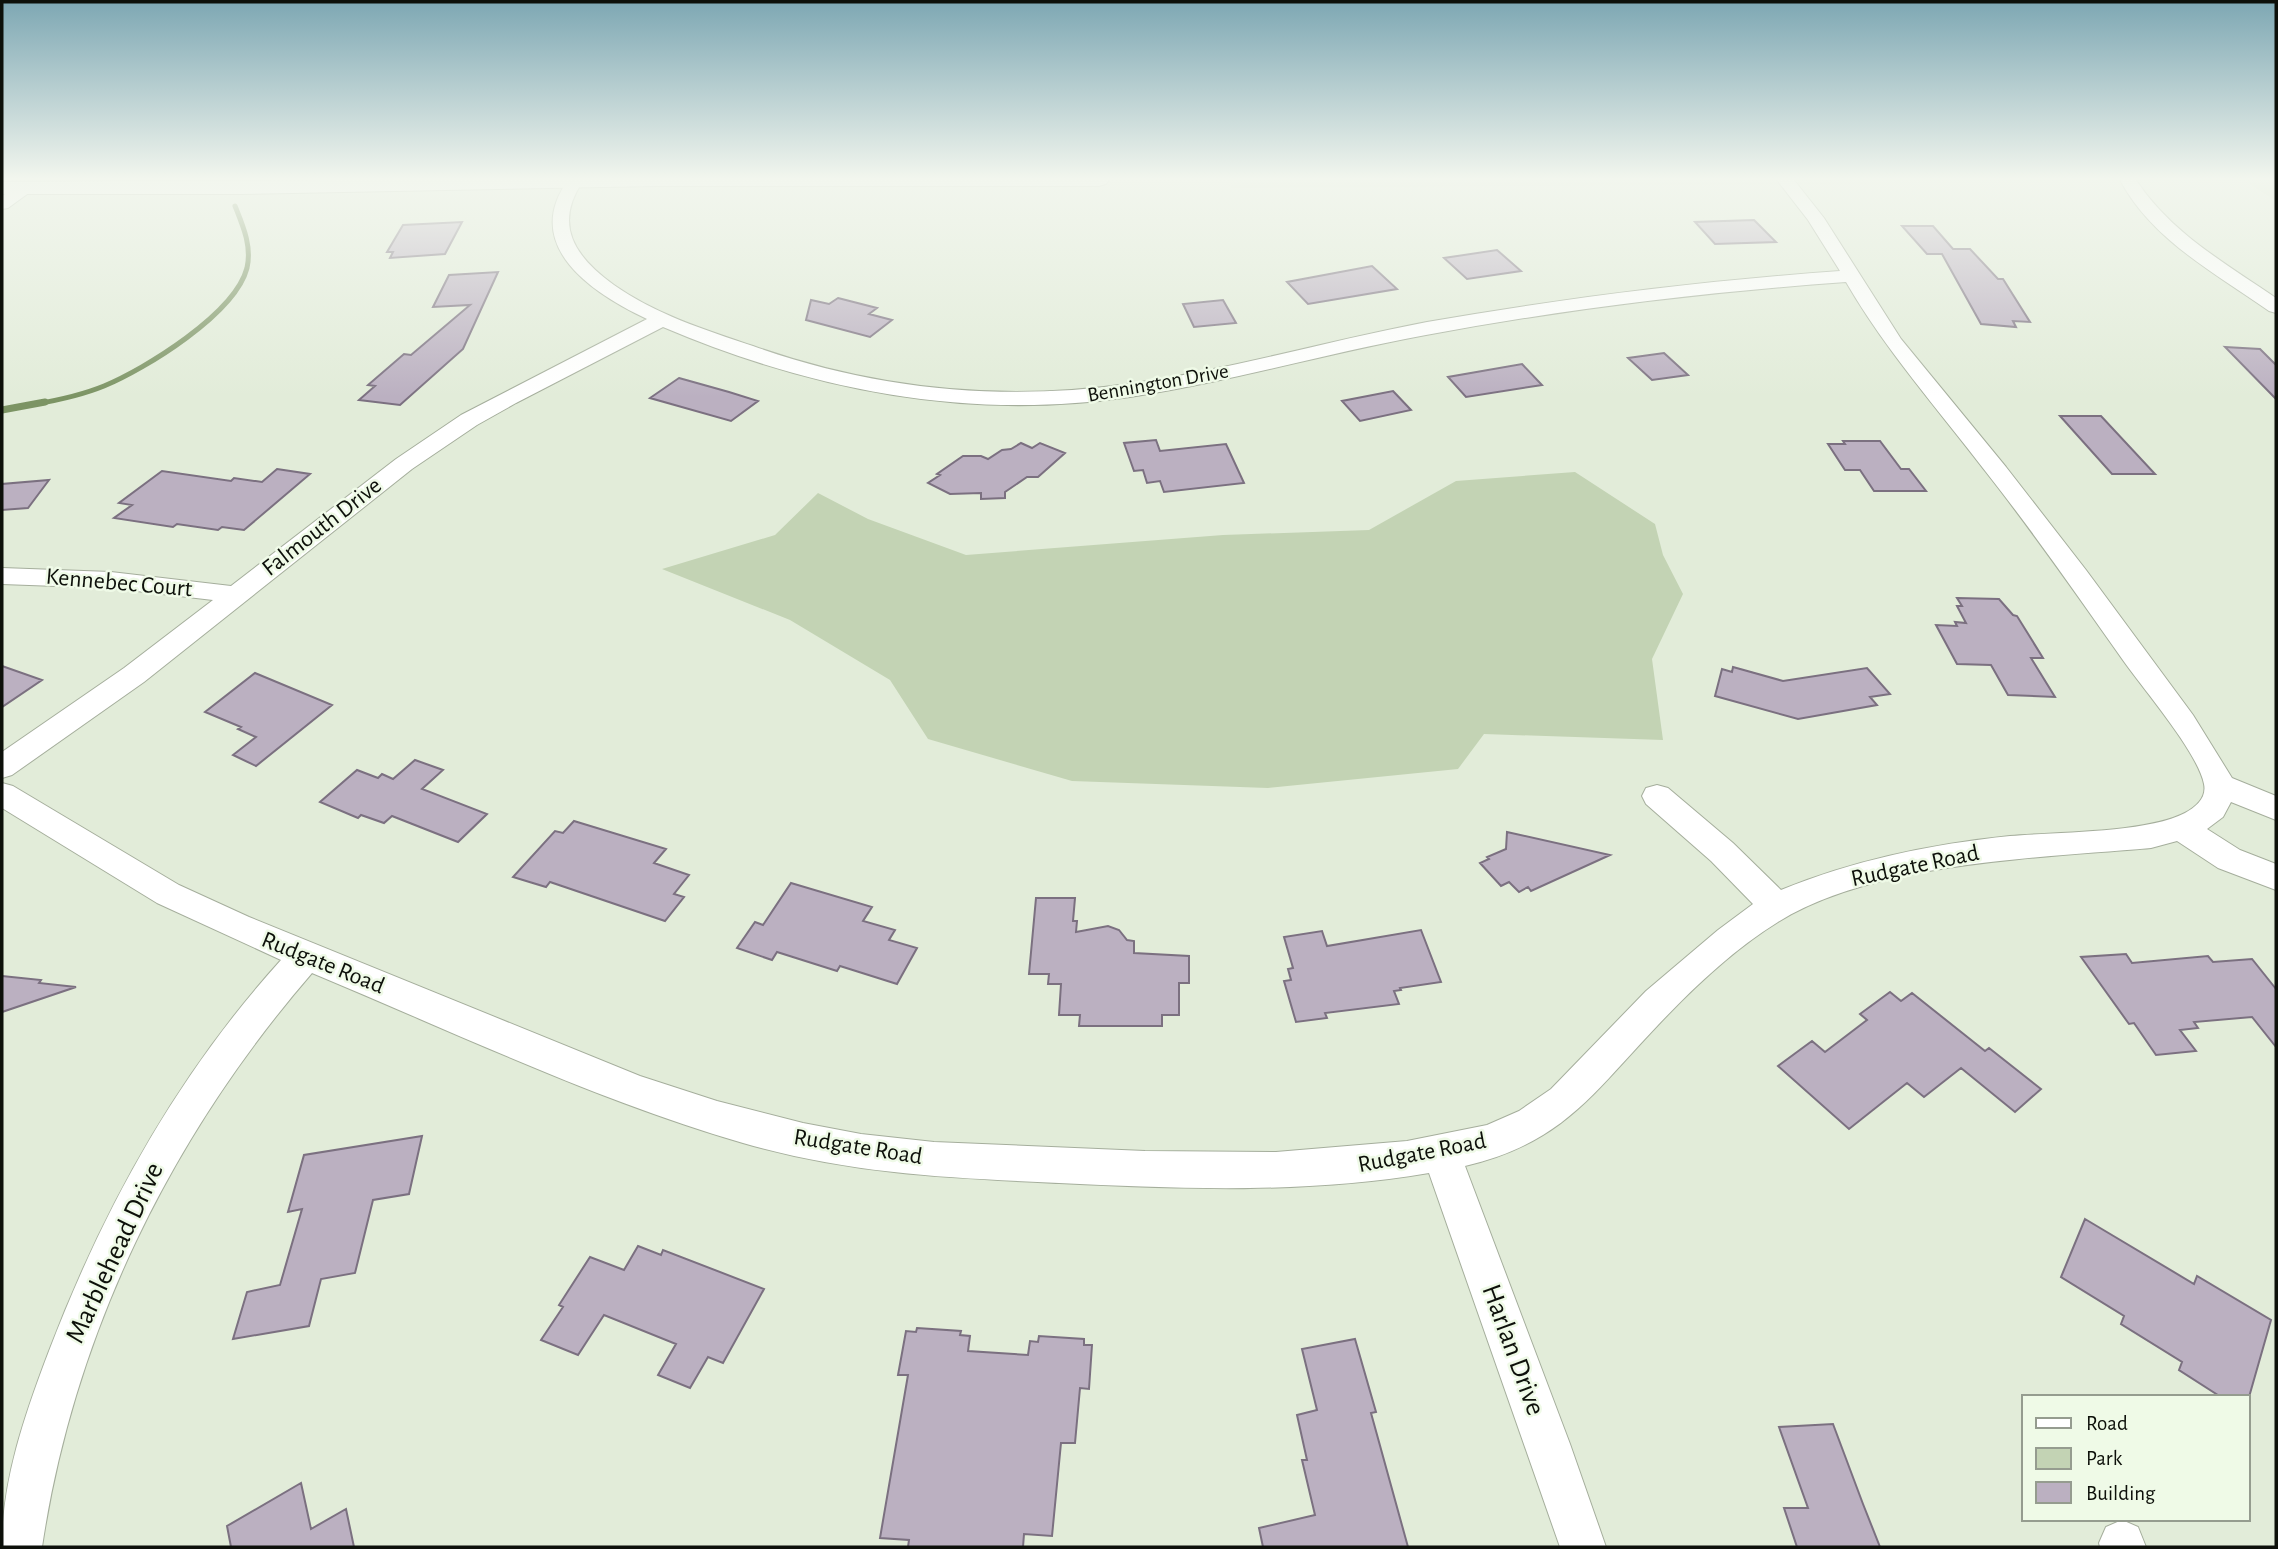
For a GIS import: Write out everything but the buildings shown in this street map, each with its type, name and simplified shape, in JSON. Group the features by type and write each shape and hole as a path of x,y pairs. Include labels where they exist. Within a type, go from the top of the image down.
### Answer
{"street":[{"name":"Bennington Drive","path":"569,252 582,269 603,286 638,307 765,359 847,382 947,397 1051,398 1163,385 1413,331 1560,307 1708,288 1852,276"},
{"path":"1837,252 1904,356 1979,447 2091,594 2195,742 2220,785 2276,808"},
{"path":"2201,252 2276,307"},
{"name":"Falmouth Drive","path":"2,767 134,676 362,495 468,420 663,319"},
{"name":"Kennebec Court","path":"2,576 122,581 236,596"},
{"name":"Rudgate Road","path":"2,794 169,894 304,957 694,1112 758,1130 861,1152 935,1159 1127,1169 1287,1171 1348,1168 1441,1154 1491,1142 1532,1123 1573,1092 1683,980 1716,951 1777,907 1841,882 1936,856 2151,836 2181,828 2210,810 2218,800 2220,785"},
{"path":"1657,796 1722,852 1777,907"},
{"path":"2181,828 2229,859 2276,877"},
{"name":"Marblehead Drive","path":"19,1547 44,1428 85,1309 128,1211 190,1105 250,1020 304,957"},
{"name":"Harlan Drive","path":"1441,1154 1583,1547"}],"green space":[{"path":"1575,472 1655,524 1663,555 1683,594 1652,659 1663,740 1484,734 1458,769 1268,788 1072,781 928,739 890,680 790,620 662,569 775,535 818,493 868,519 966,555 1223,535 1369,530 1456,481"}],"waterway":[{"path":"36,404 104,386 142,367 186,338 207,321 239,286 247,268 248,252"},
{"path":"2,410 45,402"}]}
